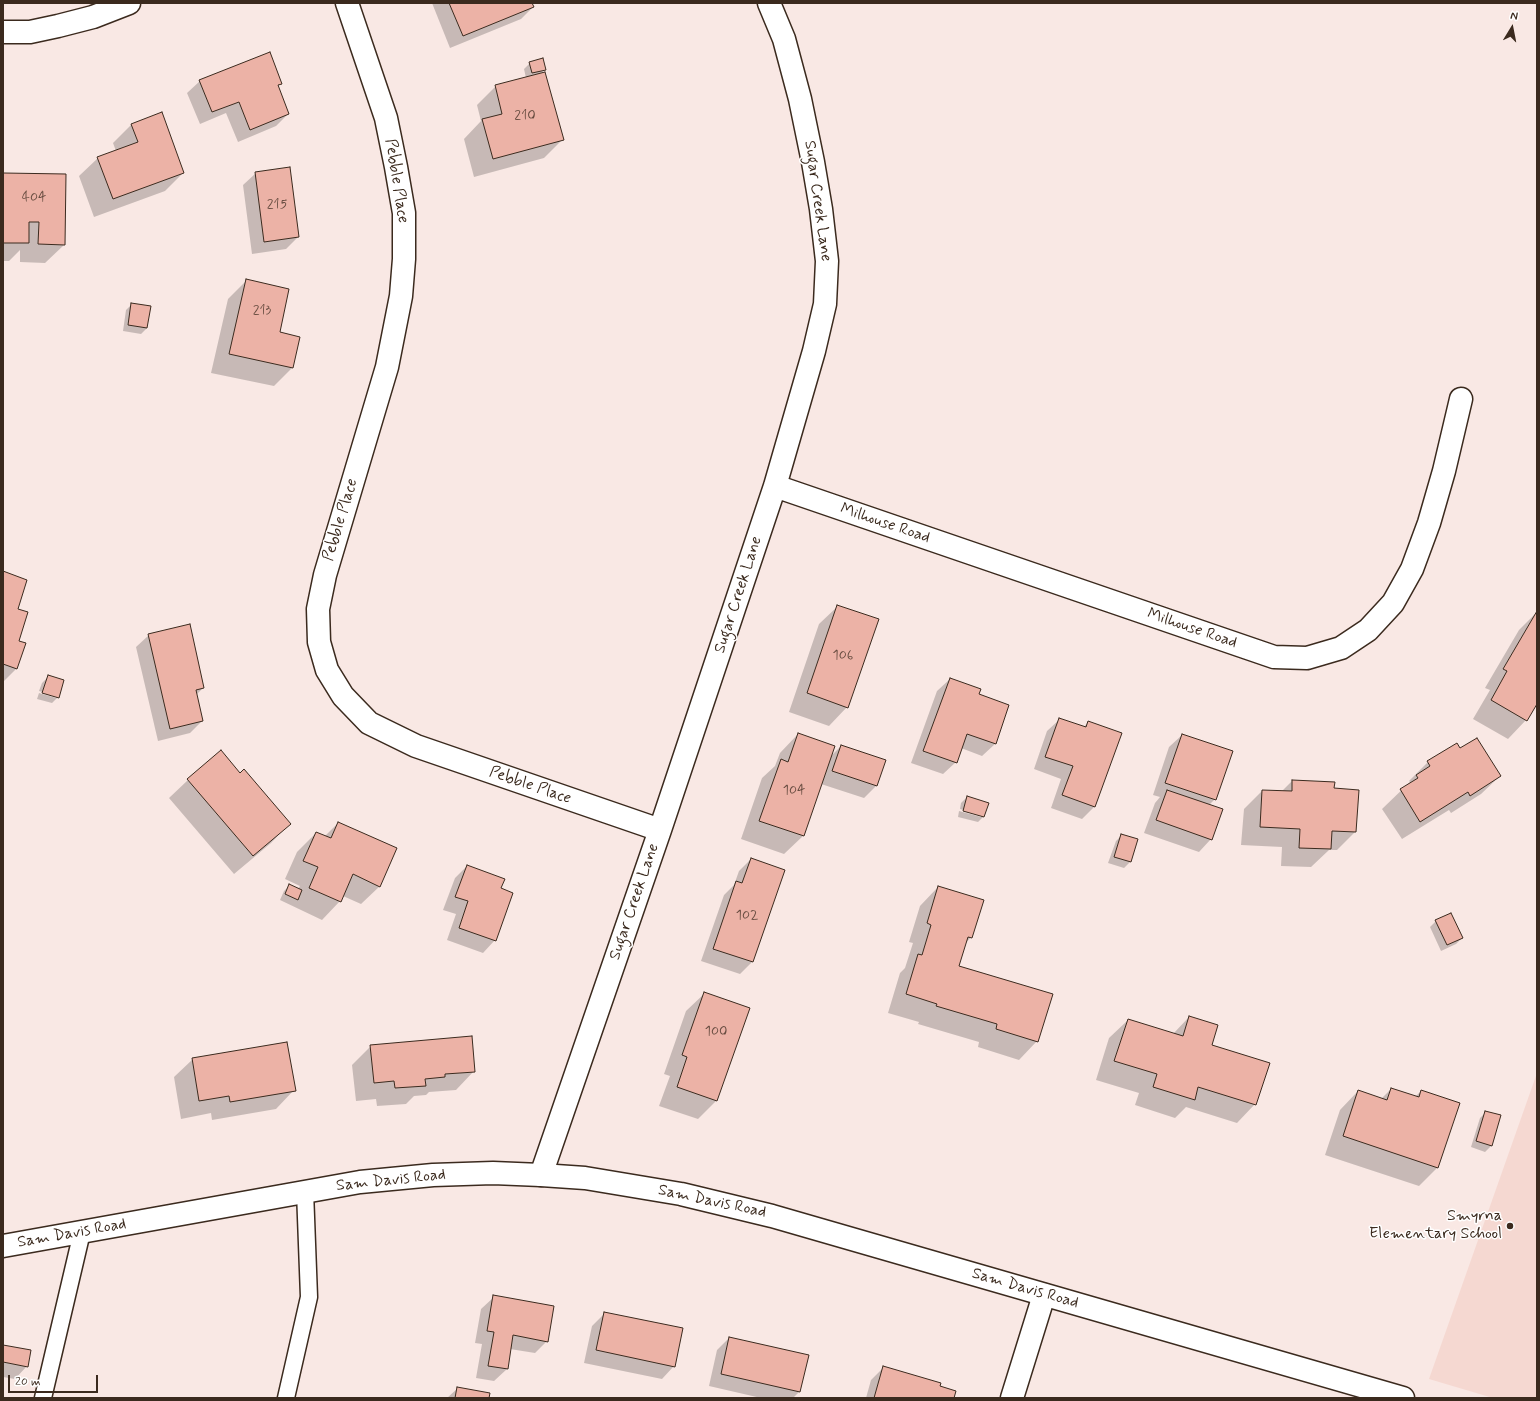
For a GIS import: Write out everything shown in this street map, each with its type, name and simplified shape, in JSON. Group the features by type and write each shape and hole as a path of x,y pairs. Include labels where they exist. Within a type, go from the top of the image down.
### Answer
{"street":[{"path":"3,32 30,32 58,26 93,17 129,3"},
{"name":"Pebble Place","path":"347,3 386,118 404,214 404,259 401,296 387,367 325,575 318,609 319,642 327,670 343,696 369,723 409,743 660,830"},
{"name":"Sugar Creek Lane","path":"541,1175 660,830 775,486 814,351 825,304 827,261 821,209 800,99 784,39 769,3"},
{"name":"Milhouse Road","path":"775,486 1274,657 1306,658 1341,648 1368,630 1393,603 1412,569 1429,523 1444,471 1461,399"},
{"name":"Sam Davis Road","path":"3,1246 360,1182 433,1175 494,1173 585,1178 681,1194 772,1216 1403,1398"},
{"path":"1012,1398 1044,1295"}],"lane":[{"path":"286,1398 309,1297 305,1191"},
{"path":"43,1398 82,1232"}],"shaded area":[{"name":"Smyrna Elementary School","path":"1537,1073 1537,1398 1493,1398 1429,1379"}],"building":[{"path":"449,3 532,3 534,7 463,36"},
{"path":"270,52 282,84 278,85 289,114 250,130 239,102 212,112 199,80"},
{"path":"543,58 546,70 532,73 529,62"},
{"path":"545,72 564,140 493,159 482,119 502,114 495,85"},
{"path":"162,112 184,173 113,199 97,157 138,142 131,124"},
{"path":"290,167 299,237 264,242 255,172"},
{"path":"3,173 66,174 65,245 38,244 39,222 29,222 29,243 3,243"},
{"path":"246,279 289,289 280,332 300,337 293,368 229,354"},
{"path":"131,303 151,306 147,328 128,325"},
{"path":"3,571 27,580 18,609 28,612 19,641 26,643 17,669 3,664"},
{"path":"837,605 879,619 848,708 807,693"},
{"path":"1537,611 1537,704 1527,721 1491,700 1507,671 1503,669"},
{"path":"190,624 204,688 196,690 203,721 170,729 148,634"},
{"path":"48,675 64,680 59,698 42,693"},
{"path":"950,678 981,689 979,694 1009,705 996,744 967,734 957,763 923,751"},
{"path":"1059,718 1086,727 1088,721 1122,733 1095,807 1062,795 1073,766 1045,757"},
{"path":"798,733 835,746 804,836 759,821 781,759 788,762"},
{"path":"1182,734 1233,751 1216,800 1165,783"},
{"path":"1477,738 1501,776 1470,796 1468,792 1420,822 1400,789 1418,778 1416,775 1430,766 1427,761 1457,743 1460,748"},
{"path":"841,745 886,760 877,786 832,771"},
{"path":"221,750 240,773 244,769 291,824 253,856 187,779"},
{"path":"1292,780 1335,782 1334,788 1359,790 1356,832 1332,831 1331,849 1299,848 1300,829 1260,827 1262,790 1292,791"},
{"path":"1167,790 1223,809 1212,840 1156,820"},
{"path":"967,796 989,803 984,817 963,811"},
{"path":"338,822 397,848 380,887 353,874 341,902 309,888 318,867 303,861 316,832 331,838"},
{"path":"1121,834 1138,839 1131,862 1114,857"},
{"path":"751,858 785,870 753,962 713,949 736,881 742,883"},
{"path":"467,865 505,879 501,888 513,893 496,941 459,928 468,901 455,897"},
{"path":"289,884 302,890 298,900 285,894"},
{"path":"938,886 984,900 972,938 968,937 959,966 1053,994 1038,1042 996,1029 997,1024 936,1006 937,1004 906,994 918,954 922,955 931,925 927,923"},
{"path":"1451,913 1463,938 1447,945 1435,920"},
{"path":"704,992 750,1008 717,1101 677,1087 687,1057 682,1055"},
{"path":"1189,1016 1218,1025 1212,1045 1270,1063 1256,1105 1198,1087 1195,1100 1153,1087 1157,1074 1114,1061 1128,1019 1183,1036"},
{"path":"472,1036 475,1072 445,1074 445,1077 425,1079 426,1086 395,1088 394,1081 374,1083 370,1045"},
{"path":"287,1042 296,1091 230,1102 229,1096 199,1101 192,1058"},
{"path":"1391,1088 1419,1097 1421,1090 1460,1103 1438,1168 1343,1136 1358,1090 1387,1100"},
{"path":"1485,1111 1501,1115 1492,1146 1476,1141"},
{"path":"493,1295 554,1306 548,1342 513,1335 508,1369 488,1366 494,1332 487,1331"},
{"path":"604,1312 683,1328 675,1367 596,1350"},
{"path":"729,1337 809,1355 800,1392 721,1374"},
{"path":"3,1345 31,1350 28,1367 3,1362"},
{"path":"883,1366 941,1383 940,1386 956,1391 954,1398 874,1398"},
{"path":"457,1387 490,1393 489,1398 455,1398"}],"place":[{"name":"Smyrna Elementary School","path":"1510,1226"}]}
